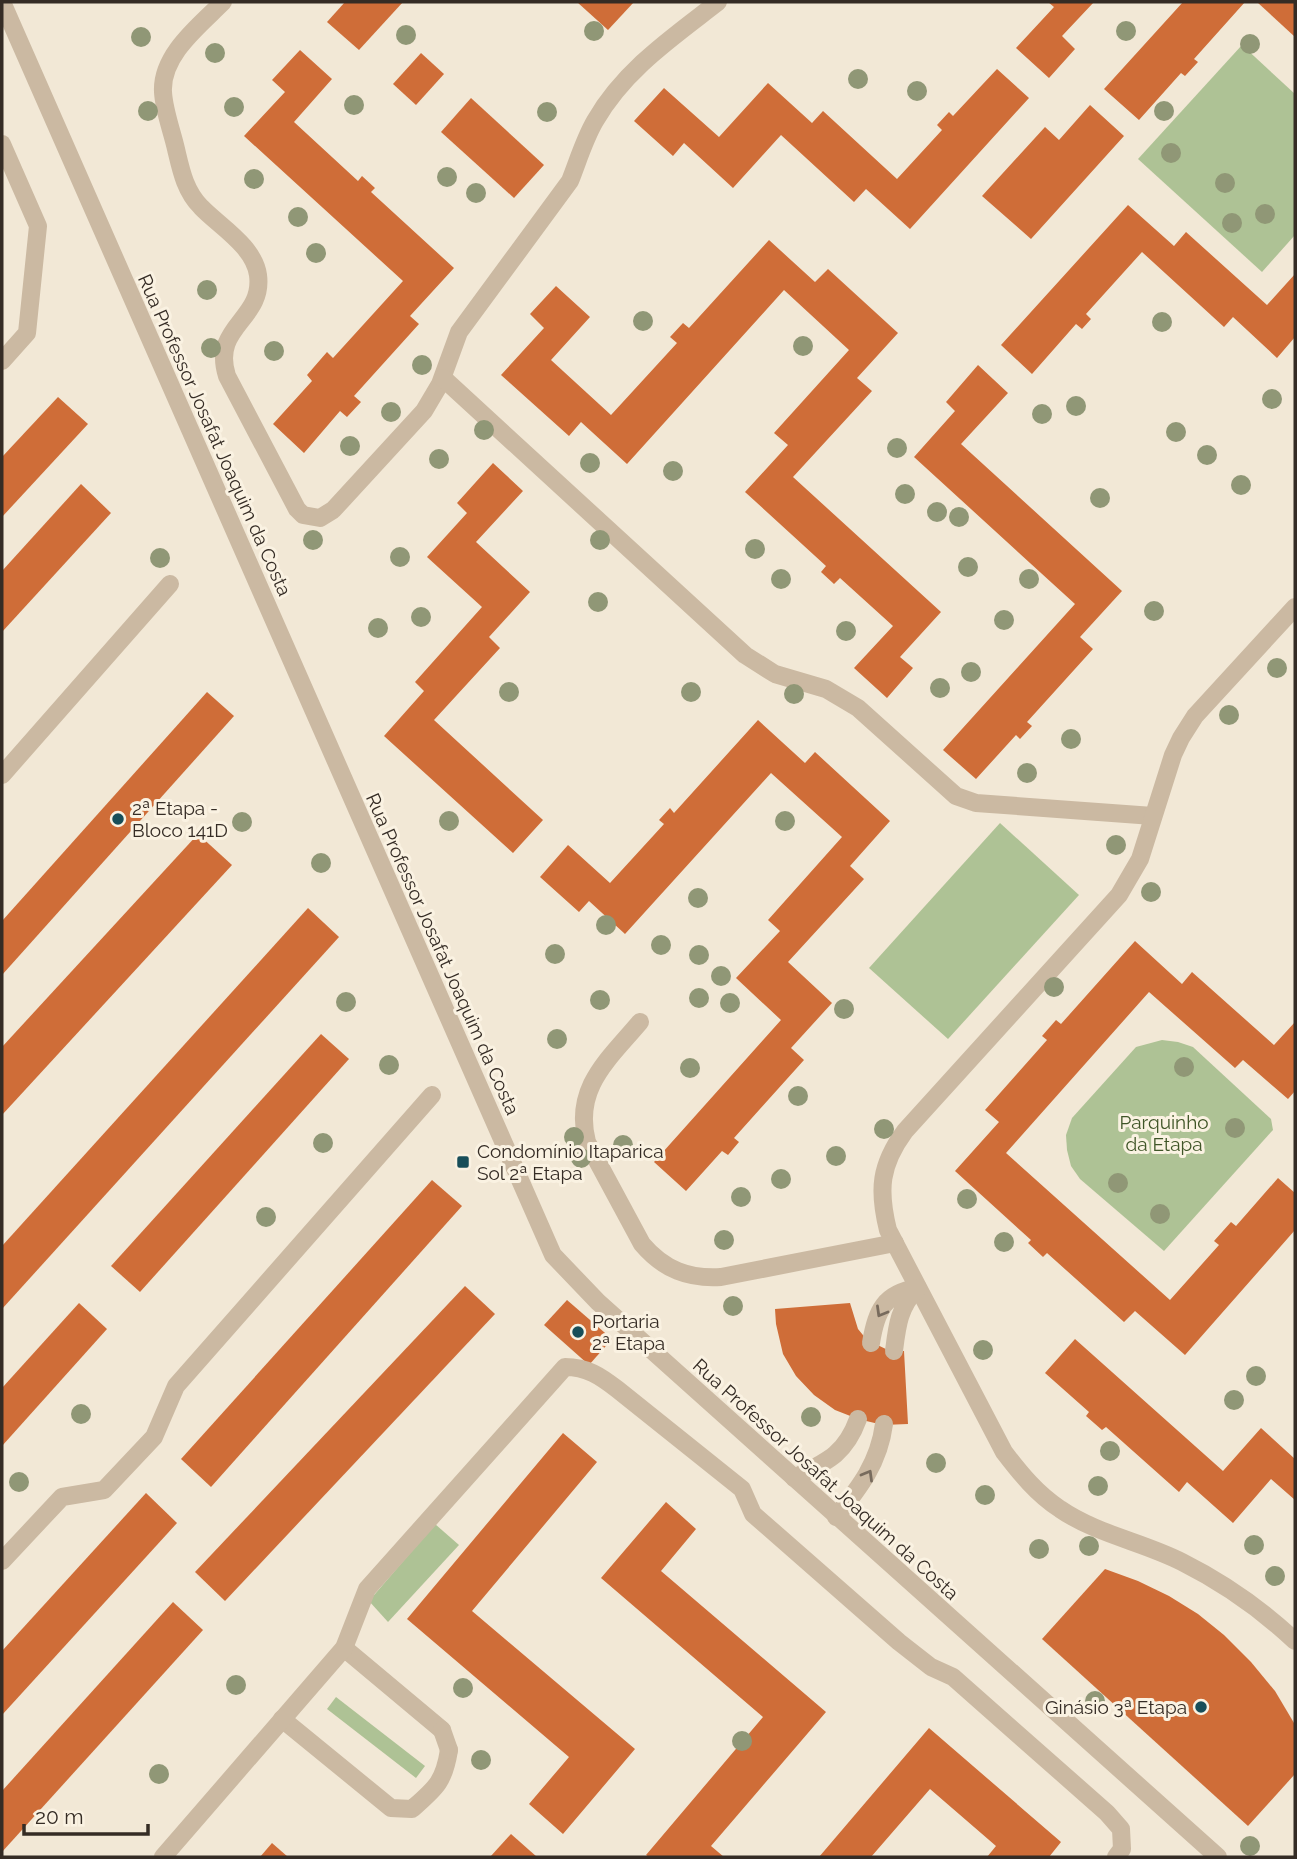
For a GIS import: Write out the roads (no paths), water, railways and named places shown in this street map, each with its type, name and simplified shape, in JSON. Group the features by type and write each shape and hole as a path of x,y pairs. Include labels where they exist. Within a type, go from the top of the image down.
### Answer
{"street":[{"name":"Rua Professor Josafat Joaquim da Costa","path":"2,2 553,1255 598,1302 1218,1857"},
{"path":"223,2 171,58 164,77 163,92 184,182 197,204 251,254 258,273 255,300 226,339 223,348 224,366 297,509 312,518 320,518 333,510 424,411 443,378 459,332 558,200 570,181 594,122 607,101 646,59 718,2"},
{"path":"2,144 38,226 27,333 2,361"},
{"path":"443,378 745,655 775,674 807,682 844,698 956,796 976,803 1153,816"},
{"path":"2,775 170,584"},
{"path":"1295,607 1195,716 1173,755 1140,859 1119,895 905,1131 894,1147 882,1183 888,1230 1004,1452 1022,1475 1061,1510 1205,1574 1265,1612 1295,1641"},
{"path":"640,1022 597,1073 588,1089 582,1125 587,1142 642,1244 651,1255 673,1270 704,1278 895,1243"},
{"path":"2,1561 62,1497 104,1490 148,1444 159,1429 176,1386 432,1094"},
{"path":"871,1343 876,1320 885,1303 904,1290 918,1288"},
{"path":"894,1351 903,1305 918,1288"},
{"path":"163,1857 344,1648 367,1589 565,1367 580,1367 601,1377 617,1389 742,1489 753,1514 899,1642 931,1667 953,1677 1107,1813 1121,1829 1122,1849 1116,1857"},
{"path":"794,1478 835,1456 852,1435 858,1419"},
{"path":"836,1517 864,1482 874,1463 884,1424"},
{"path":"282,1719 391,1808 412,1809 429,1794 445,1773 449,1750 442,1730 344,1648"}],"place":[{"name":"2ª Etapa - Bloco 141D","path":"118,819"},
{"name":"Condomínio Itaparica Sol 2ª Etapa","path":"463,1162"},
{"name":"Portaria 2ª Etapa","path":"578,1332"},
{"name":"Ginásio 3ª Etapa","path":"1201,1707"}],"park label":[{"name":"Parquinho da Etapa","path":"1164,1133"}]}
